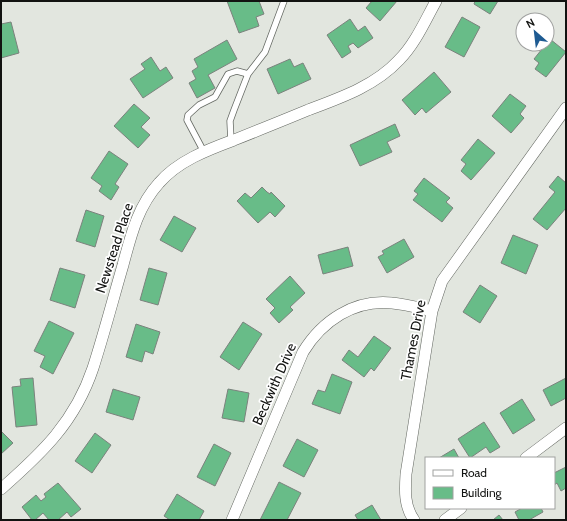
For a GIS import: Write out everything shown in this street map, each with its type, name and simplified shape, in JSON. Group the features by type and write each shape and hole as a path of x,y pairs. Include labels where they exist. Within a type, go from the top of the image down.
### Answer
{"street":[{"name":"Newstead Place","path":"1,489 41,453 66,422 82,395 92,369 134,226 143,203 165,177 183,163 204,153 345,96 376,80 399,60 419,33 436,1"},
{"name":"Thames Drive","path":"414,520 410,514 405,499 406,474 432,311 442,281 566,108"},
{"name":"Beckwith Drive","path":"232,520 303,352 311,339 322,326 335,316 354,308 371,304 392,303 432,311"},
{"path":"527,457 566,428"},
{"path":"445,520 460,509"}],"lane":[{"path":"231,141 230,121 248,74 265,52 284,1"},
{"path":"204,153 187,120 188,115 199,105 215,97 228,74 237,72 248,74"}],"building":[{"path":"227,1 259,1 264,14 256,17 259,26 239,33"},
{"path":"372,1 397,1 380,21 366,8"},
{"path":"475,1 498,1 490,14 474,4"},
{"path":"462,17 480,27 464,57 445,47"},
{"path":"350,19 358,31 365,26 373,38 358,48 353,43 348,46 351,52 342,58 327,35"},
{"path":"11,22 19,53 1,58 1,24"},
{"path":"227,40 237,59 208,75 215,88 197,98 189,83 196,79 192,71 198,67 194,59"},
{"path":"555,43 566,52 546,77 535,69 539,63 534,59 540,52 555,52"},
{"path":"151,57 160,71 166,67 173,78 143,98 130,79 145,69 141,64"},
{"path":"290,59 294,67 303,63 311,79 278,94 267,69"},
{"path":"434,72 451,92 426,113 422,108 415,115 402,100"},
{"path":"510,94 526,106 520,114 524,118 511,133 492,116"},
{"path":"134,104 150,118 141,127 150,135 138,148 114,126"},
{"path":"395,124 400,136 387,142 392,152 360,166 350,145"},
{"path":"478,139 495,153 471,180 461,171 466,164 461,160"},
{"path":"109,151 128,164 115,184 119,187 111,200 99,191 102,186 91,178"},
{"path":"558,176 566,183 566,208 547,230 533,219 555,192 549,187"},
{"path":"424,178 450,198 446,202 453,208 442,222 413,200 418,194 414,191"},
{"path":"262,187 270,194 271,192 285,206 275,217 270,212 258,223 237,201 245,193 251,198"},
{"path":"86,210 104,216 95,247 76,241"},
{"path":"174,216 196,228 182,252 160,240"},
{"path":"513,235 538,245 526,274 501,263"},
{"path":"404,239 414,257 387,273 378,257 384,254 382,251"},
{"path":"348,247 353,266 323,274 318,255"},
{"path":"60,268 85,275 75,308 50,300"},
{"path":"149,268 167,273 158,305 140,300"},
{"path":"290,276 305,293 290,307 293,310 279,323 270,313 275,308 266,299"},
{"path":"480,285 497,296 480,323 463,312"},
{"path":"49,321 74,333 53,374 40,367 45,356 34,351"},
{"path":"243,322 262,334 239,370 220,357"},
{"path":"136,324 160,332 153,354 145,351 142,362 126,357"},
{"path":"374,336 391,348 374,371 371,368 364,377 342,360 349,350 358,357"},
{"path":"332,374 352,382 340,414 312,404 318,390 325,392"},
{"path":"33,378 37,425 16,427 12,387 21,386 20,379"},
{"path":"566,378 566,398 551,406 543,390"},
{"path":"113,389 140,397 133,420 106,412"},
{"path":"228,389 249,393 244,422 222,418"},
{"path":"522,399 535,420 513,434 500,413"},
{"path":"484,422 500,447 490,453 486,447 469,457 458,439"},
{"path":"1,431 13,443 1,454"},
{"path":"95,433 111,445 92,473 75,461"},
{"path":"297,439 318,450 304,477 283,466"},
{"path":"214,444 231,453 215,486 197,477"},
{"path":"454,449 458,457 441,457"},
{"path":"566,467 566,488 561,491 557,483 555,484 555,472"},
{"path":"279,482 301,493 287,520 260,520"},
{"path":"58,483 81,509 71,517 67,512 58,520 49,520 43,513 35,520 32,520 22,507 36,495 41,501 46,497 44,494"},
{"path":"177,494 204,511 199,520 170,520 164,516"},
{"path":"372,505 381,520 358,520 355,515"},
{"path":"520,509 542,509 543,512 529,520 519,520 515,512"},
{"path":"499,515 503,520 493,520"}]}
